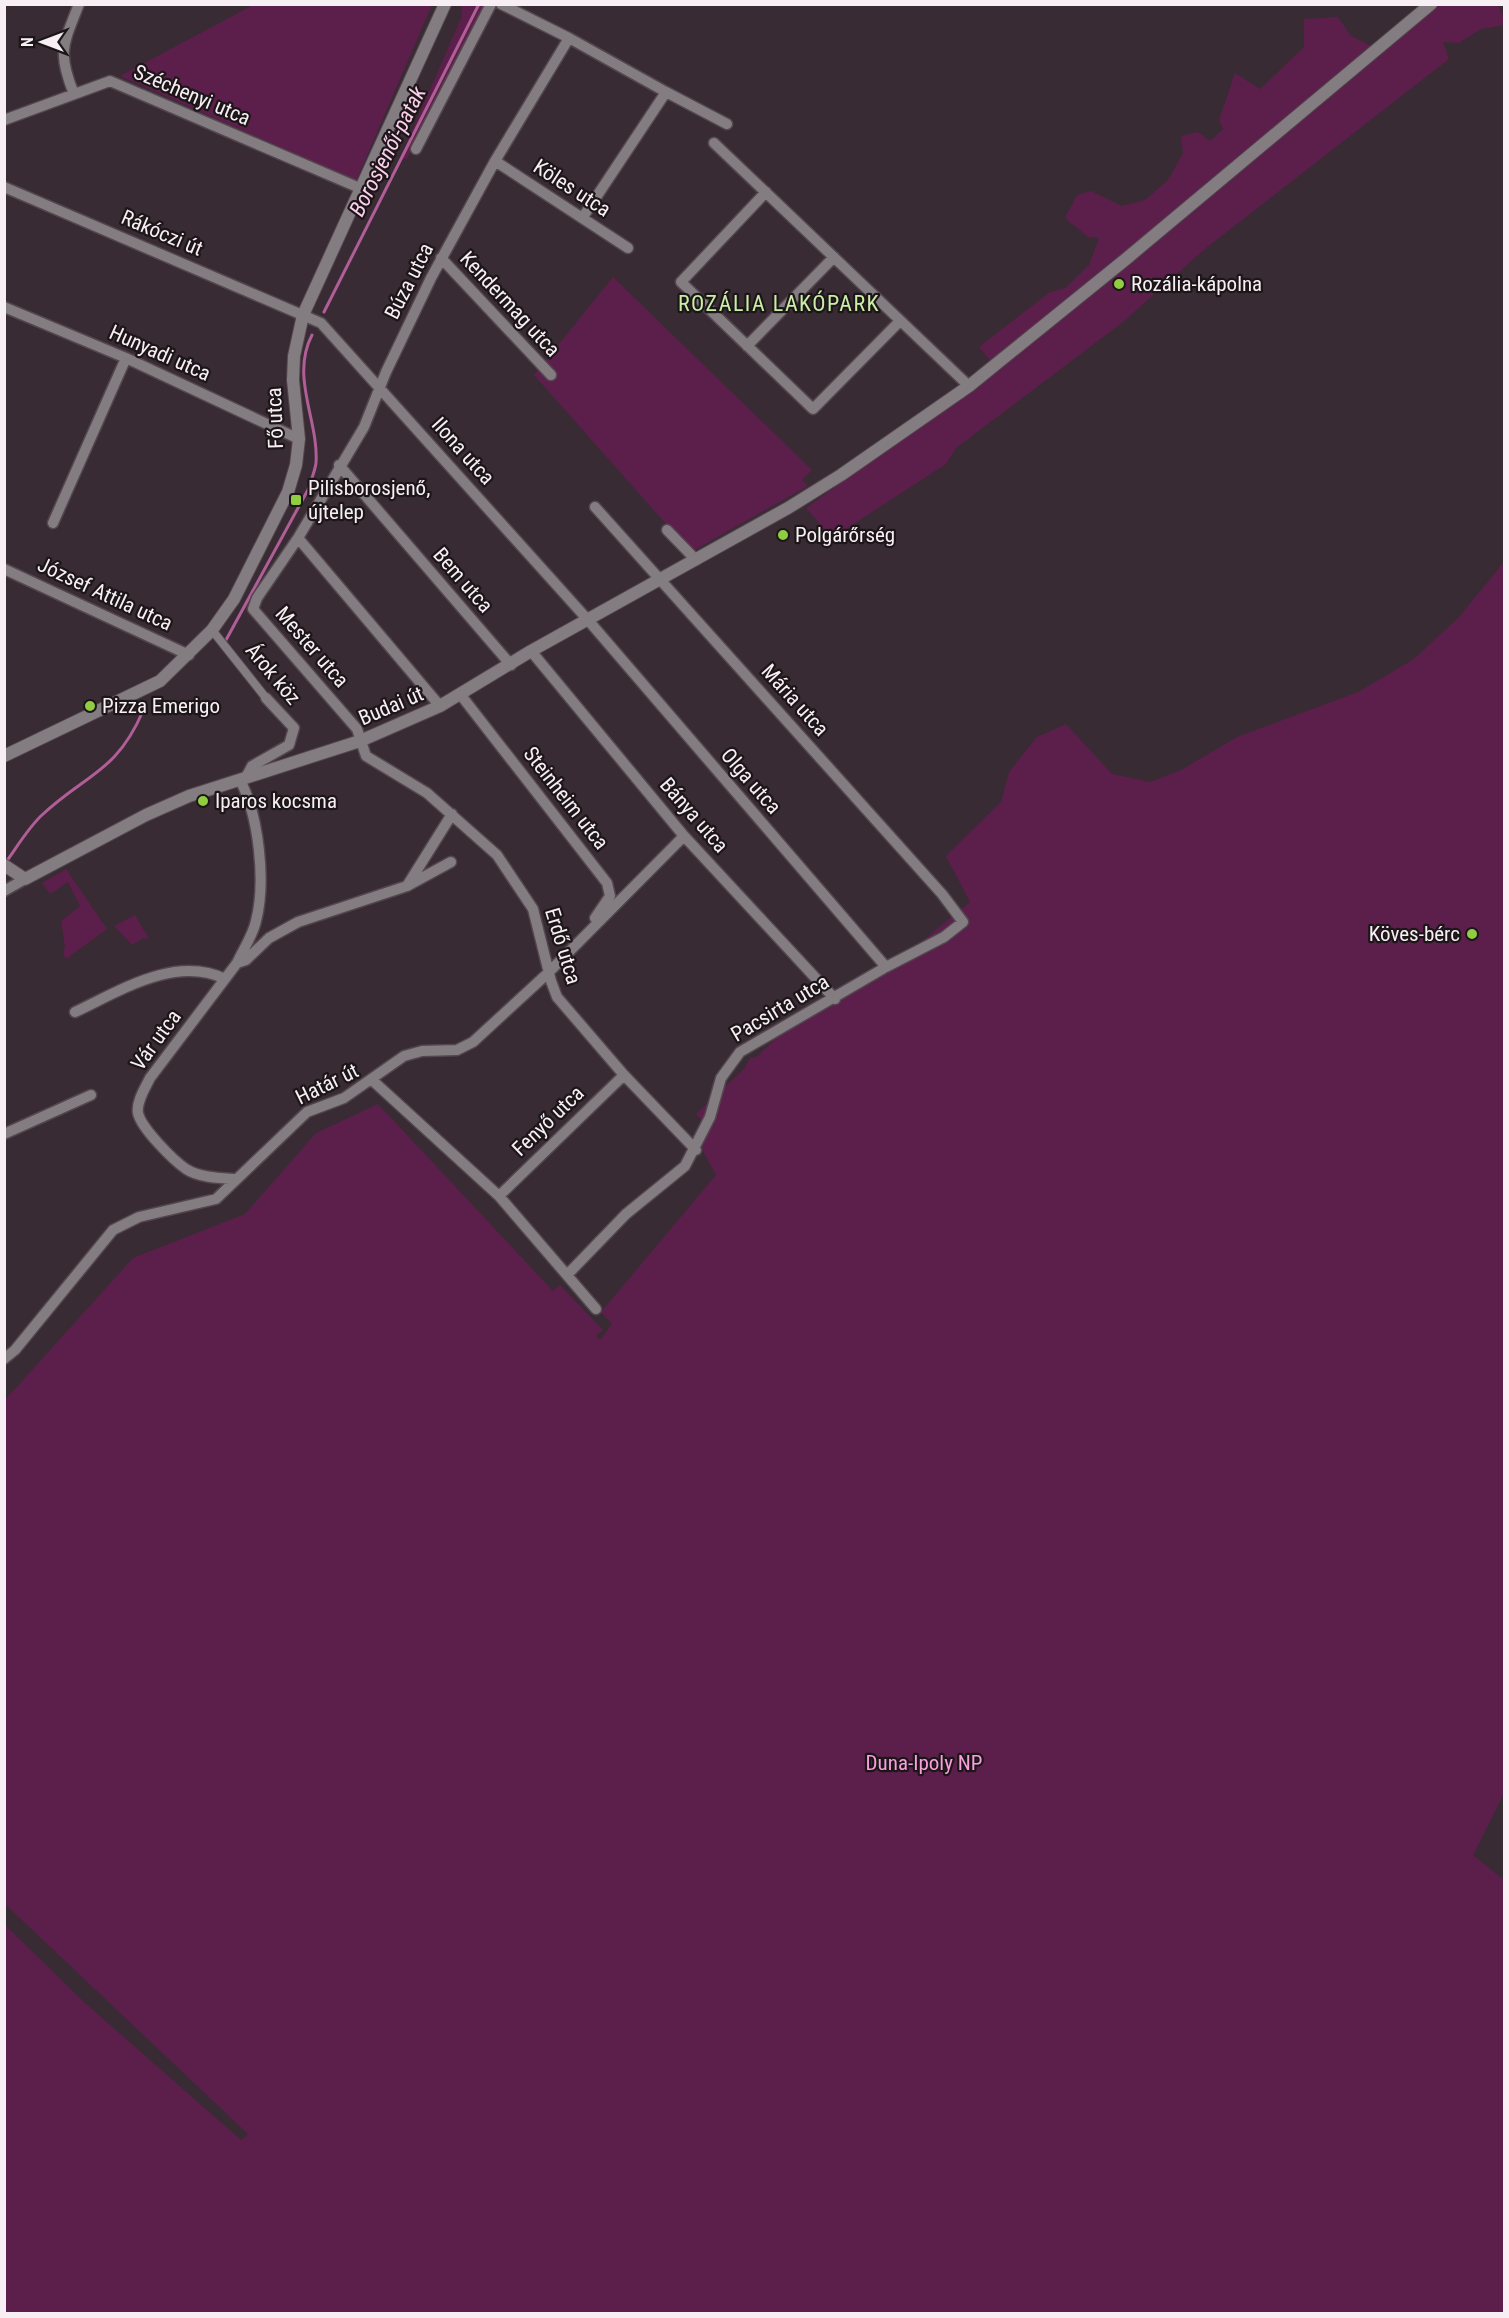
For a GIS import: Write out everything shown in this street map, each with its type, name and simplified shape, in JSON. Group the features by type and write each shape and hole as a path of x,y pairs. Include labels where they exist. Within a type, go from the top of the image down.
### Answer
{"street":[{"path":"74,94 64,69 62,56 64,43 79,4"},
{"name":"Fő utca","path":"4,756 147,690 189,655 212,630 234,599 288,492 296,465 298,438 293,372 303,315 445,4"},
{"path":"416,149 491,4"},
{"path":"501,4 569,38 727,124"},
{"name":"Budai út","path":"4,891 146,815 189,796 360,741 441,706 531,651 774,516 903,434 969,386 1126,259 1431,4"},
{"name":"Búza utca","path":"254,609 257,598 298,538 339,465 364,427 386,372 441,258 495,161 569,38"},
{"name":"Széchenyi utca","path":"4,120 110,81 362,189"},
{"path":"584,217 666,92"},
{"path":"714,143 969,386"},
{"name":"Köles utca","path":"495,161 584,217 628,248"},
{"name":"Rákóczi út","path":"4,187 303,315"},
{"path":"766,192 681,282 747,346 813,409 900,321"},
{"path":"747,346 834,257"},
{"name":"Kendermag utca","path":"441,258 551,375"},
{"name":"Hunyadi utca","path":"4,307 126,358 298,438"},
{"name":"Ilona utca","path":"303,315 321,323 336,338 588,620"},
{"path":"53,523 126,358"},
{"name":"Bem utca","path":"339,465 510,665"},
{"name":"Mária utca","path":"596,507 942,894 963,922"},
{"path":"667,530 696,560"},
{"path":"298,538 441,706"},
{"name":"József Attila utca","path":"4,569 189,655"},
{"name":"Mester utca","path":"254,609 357,729 360,741"},
{"name":"Olga utca","path":"588,620 885,967"},
{"name":"Árok köz","path":"212,630 266,698 294,728 289,745 252,766 243,779"},
{"name":"Bánya utca","path":"531,651 684,836 835,999"},
{"name":"Steinheim utca","path":"460,694 607,883 610,896 592,921 590,932"},
{"name":"Erdő utca","path":"360,741 366,756 427,793 496,855 533,909 548,973 559,1000 624,1075 696,1150"},
{"path":"237,963 256,921 260,865 255,819 243,779"},
{"path":"407,886 452,814"},
{"path":"372,1080 412,1053 452,1051 470,1044 548,973 684,836"},
{"name":"Vár utca","path":"236,1179 210,1177 187,1170 144,1127 138,1112 141,1096 150,1078 237,963 246,960 269,938 298,922 407,886 451,862"},
{"path":"8,867 25,879"},
{"name":"Pacsirta utca","path":"567,1275 626,1214 685,1166 696,1150 710,1117 721,1078 740,1052 835,999 885,967 944,937 963,922"},
{"name":"Vár utca","path":"75,1012 146,979 165,973 210,972 225,979"},
{"name":"Fenyő utca","path":"499,1196 624,1075"},
{"name":"Határ út","path":"4,1359 15,1350 113,1230 139,1217 214,1200 303,1115 345,1098 372,1080 499,1196 596,1309"},
{"path":"4,1134 91,1095"}],"green space":[{"path":"253,5 432,5 356,181 120,76"},
{"path":"461,5 488,5 407,159 400,158 462,16"},
{"path":"1439,5 1498,5 1504,18 1504,25 1481,29 1459,43 1443,42 1449,59 1206,248 1123,322 956,448 946,464 832,538 806,508 998,370 979,347 1050,292 1065,288 1089,265 1099,238 1088,237 1065,218 1077,195 1091,191 1122,206 1145,200 1168,180 1183,153 1181,136 1198,132 1210,141 1223,129 1219,120 1235,73 1260,89 1304,47 1304,19 1338,17 1351,36 1378,49"},
{"path":"613,277 812,470 802,480 808,486 691,552 534,375"},
{"name":"Duna-Ipoly NP","path":"1504,562 1504,1793 1473,1855 1504,1880 1504,2313 5,2313 4,1924 84,2002 241,2140 248,2134 5,1904 5,1400 133,1258 245,1214 316,1133 378,1104 553,1291 560,1285 603,1330 596,1336 600,1340 612,1324 601,1312 716,1175 698,1142 709,1128 696,1114 744,1069 750,1058 756,1057 784,1031 898,961 970,902 946,856 1001,802 1009,772 1037,737 1066,724 1112,774 1150,782 1181,770 1237,737 1358,692 1414,659 1459,617"},
{"path":"66,869 107,929 66,959 63,953 65,947 61,921 80,906 68,882 50,894 42,883"},
{"path":"135,915 149,939 143,938 132,945 114,926"}],"waterway":[{"name":"Borosjenői-patak","path":"324,312 479,4"},
{"name":"Borosjenői-patak","path":"226,640 310,486 316,463 316,447 304,383 304,367 306,351 312,335"},
{"name":"Borosjenői-patak","path":"6,862 42,815 99,771 122,748 143,711"}],"place":[{"name":"Rozália-kápolna","path":"1119,284"},
{"name":"Pilisborosjenő, újtelep","path":"296,500"},
{"name":"Polgárőrség","path":"783,535"},
{"name":"Pizza Emerigo","path":"90,706"},
{"name":"Iparos kocsma","path":"203,801"},
{"name":"Köves-bérc","path":"1472,934"}],"district":[{"name":"ROZÁLIA LAKÓPARK","path":"779,303"}]}
